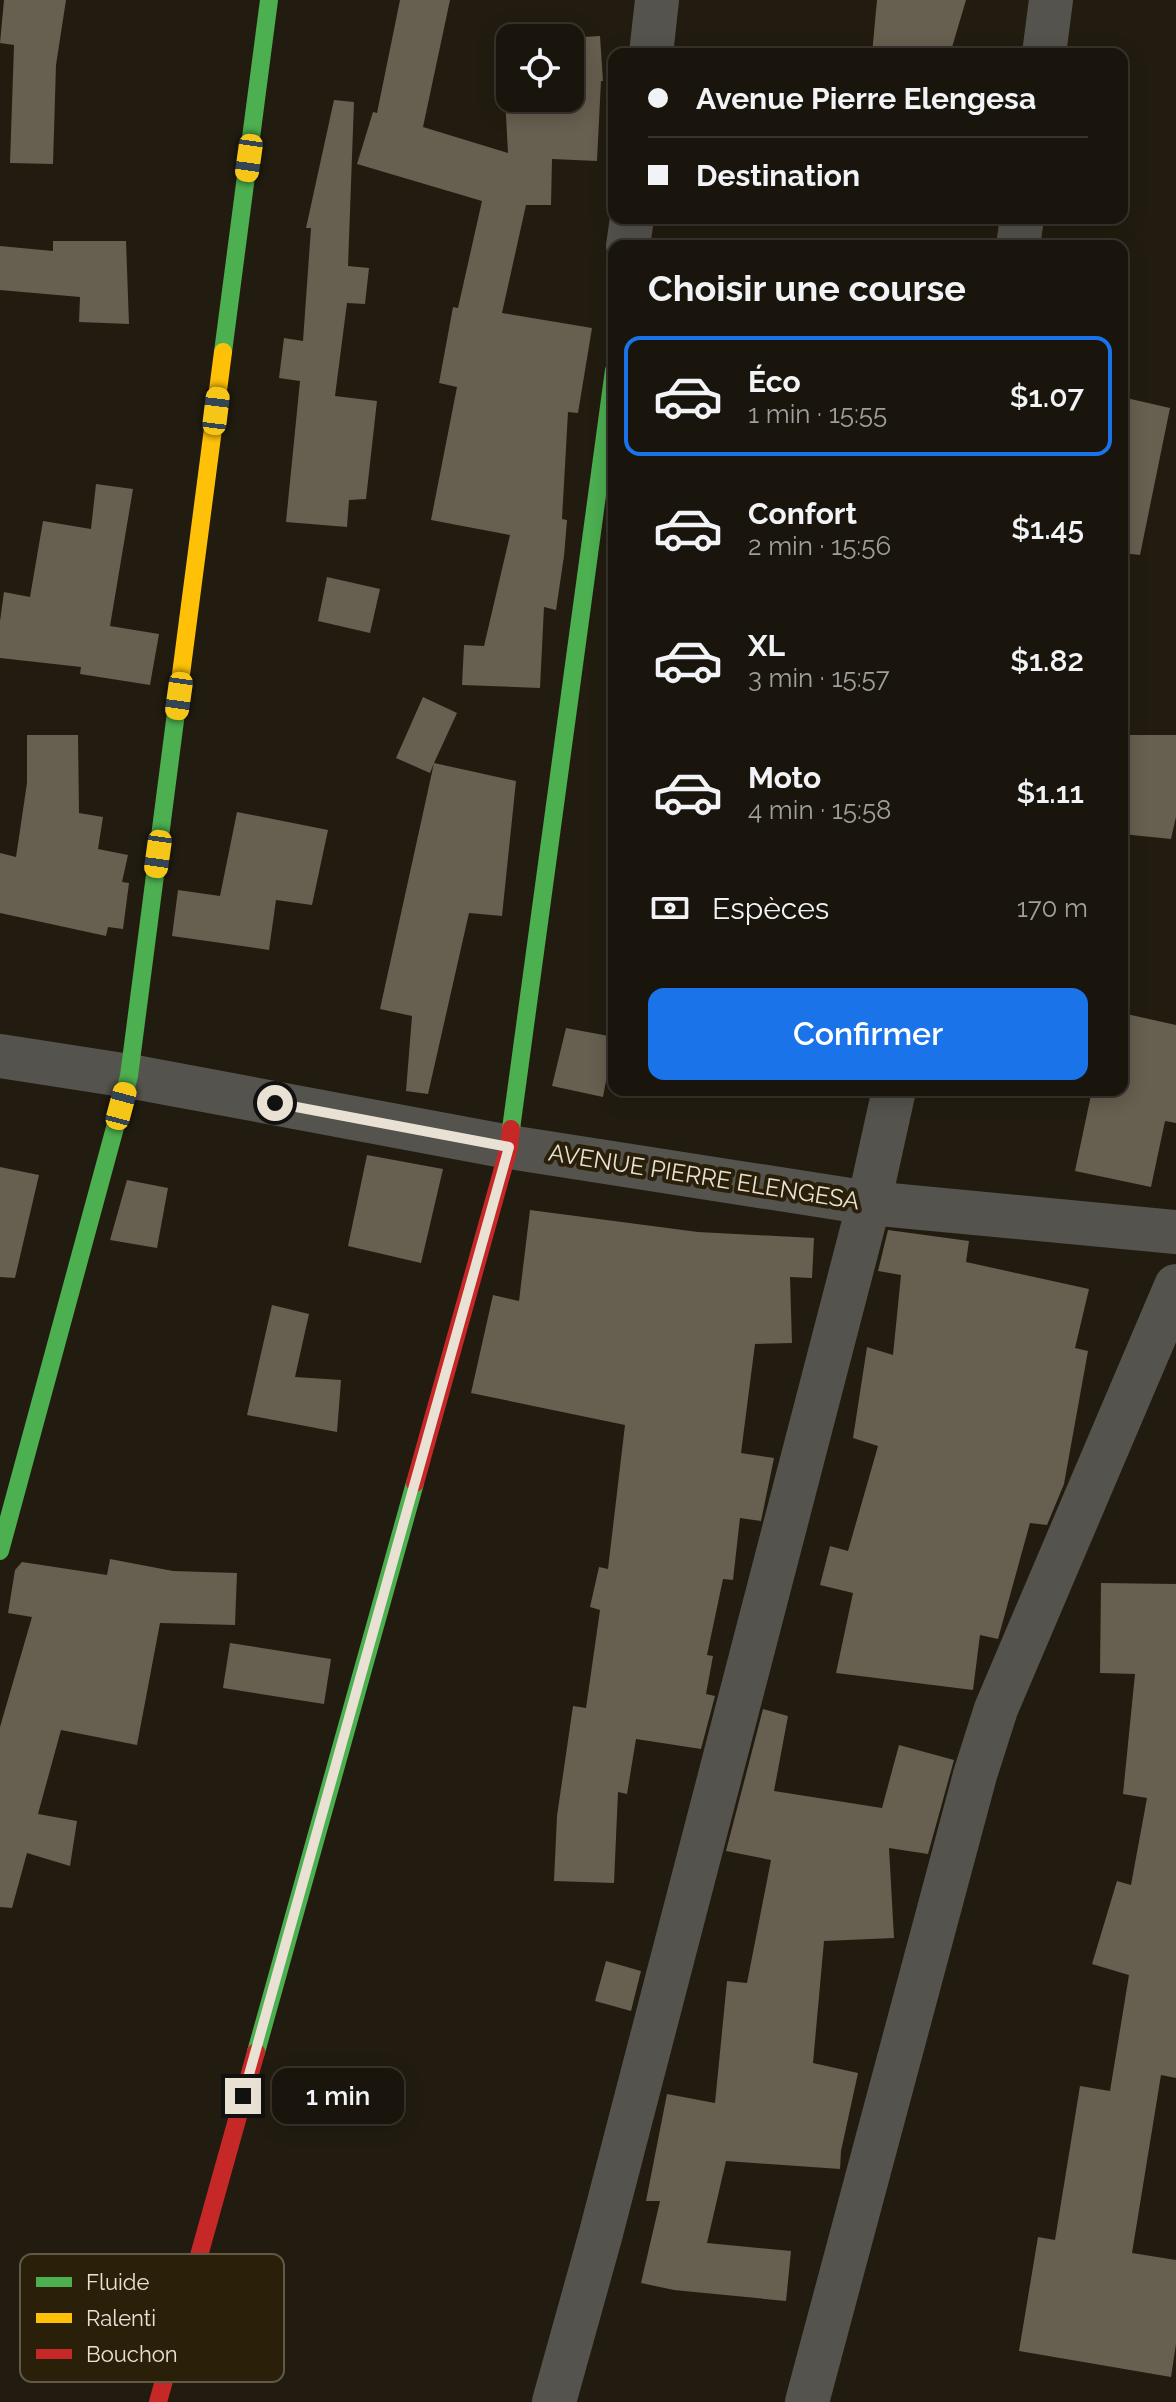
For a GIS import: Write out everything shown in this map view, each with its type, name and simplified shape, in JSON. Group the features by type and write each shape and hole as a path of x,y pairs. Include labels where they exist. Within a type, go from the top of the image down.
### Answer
{"street":[{"path":"0,1551 129,1076 269,0"},
{"path":"652,48 657,0"},
{"path":"1045,48 1051,0"},
{"path":"199,2254 509,1147 608,414"},
{"name":"AVENUE PIERRE ELENGESA","path":"0,1056 129,1076 509,1147 869,1203 1176,1232"},
{"path":"554,2402 600,2237 869,1203 893,1096"},
{"path":"807,2402 975,1775 996,1709 1176,1286"},
{"path":"158,2402 164,2382"}],"building":[{"path":"4,0 66,0 56,65 53,164 10,163 14,45 0,43"},
{"path":"400,0 450,0 423,127 508,153 506,112 584,112 584,37 600,36 603,81 597,161 552,159 551,205 526,205 502,313 592,328 578,413 568,412 562,519 567,520 564,556 556,610 544,607 540,688 462,685 464,645 484,646 510,535 431,520 457,387 439,383 453,307 458,308 482,201 357,164 373,112 377,113"},
{"path":"877,0 966,0 952,48 873,48"},
{"path":"334,100 354,102 348,266 369,268 365,304 347,303 335,396 377,401 366,499 349,500 347,527 286,522 300,381 279,378 284,338 303,341 311,228 306,228"},
{"path":"53,241 126,241 129,324 79,322 80,297 0,290 0,246 53,251"},
{"path":"1128,398 1170,408 1140,555 1128,554"},
{"path":"96,484 133,489 110,626 159,634 150,685 80,674 81,667 0,658 4,592 30,597 43,521 91,529"},
{"path":"327,577 380,589 370,633 318,621"},
{"path":"423,697 457,713 430,773 396,758"},
{"path":"27,735 78,735 79,813 103,817 98,849 128,855 122,882 129,883 123,929 108,927 106,936 0,913 0,853 16,857 27,783"},
{"path":"1128,735 1176,735 1176,817 1171,839 1128,835"},
{"path":"434,763 516,781 502,916 469,913 428,1094 406,1091 412,1016 380,1009"},
{"path":"237,812 328,830 312,905 276,900 269,950 172,936 178,890 220,896"},
{"path":"1128,1014 1176,1025 1176,1123 1165,1121 1151,1187 1075,1171 1091,1096 1128,1096"},
{"path":"566,1028 608,1036 608,1070 603,1097 552,1086"},
{"path":"367,1155 443,1169 421,1263 348,1246"},
{"path":"0,1167 39,1175 15,1278 0,1277"},
{"path":"127,1180 168,1188 157,1248 110,1240"},
{"path":"530,1210 698,1232 814,1238 812,1278 790,1277 792,1343 755,1344 741,1453 774,1458 761,1521 740,1518 733,1580 723,1579 707,1655 713,1656 706,1694 715,1696 701,1749 636,1739 627,1794 618,1792 614,1883 554,1881 557,1816 573,1706 586,1708 600,1610 590,1607 599,1567 608,1569 625,1425 471,1393 493,1295 519,1301"},
{"path":"888,1230 969,1241 966,1262 1089,1289 1075,1348 1088,1351 1064,1484 1047,1525 1030,1523 998,1639 980,1635 973,1690 836,1673 853,1593 820,1585 830,1546 848,1551 878,1446 853,1438 867,1347 893,1355 901,1275 878,1271"},
{"path":"272,1305 309,1314 295,1377 341,1380 337,1432 247,1415"},
{"path":"110,1559 173,1571 237,1573 235,1625 160,1623 137,1745 61,1730 38,1814 77,1821 70,1866 27,1853 12,1908 0,1907 0,1727 32,1617 8,1613 15,1570 22,1562 107,1575"},
{"path":"1101,1583 1176,1584 1176,2078 1161,2075 1132,2253 1176,2260 1176,2344 1171,2377 1019,2351 1038,2237 1055,2240 1080,2086 1110,2091 1129,1975 1092,1964 1117,1881 1131,1885 1147,1798 1123,1794 1135,1674 1100,1673"},
{"path":"230,1643 331,1659 324,1704 223,1688"},
{"path":"763,1709 788,1716 774,1791 882,1808 899,1745 954,1760 928,1854 889,1848 894,1938 824,1941 813,2063 858,2073 840,2169 726,2161 707,2243 791,2251 786,2301 674,2290 641,2283 660,2201 646,2201 667,2094 715,2103 727,1981 747,1983 771,1860 726,1851"},
{"path":"606,1961 641,1971 631,2011 595,2001"}],"traffic: fast":[{"path":"223,352 269,0"},
{"path":"511,1129 608,414"},
{"path":"0,1551 129,1076 177,705"},
{"path":"256,2052 415,1483"}],"traffic: slow":[{"path":"177,705 223,352"}],"traffic: jam":[{"path":"415,1483 509,1147 511,1129"},
{"path":"199,2254 256,2052"},
{"path":"158,2402 164,2382"}],"route":[{"path":"243,2096 509,1147 275,1103"}]}
